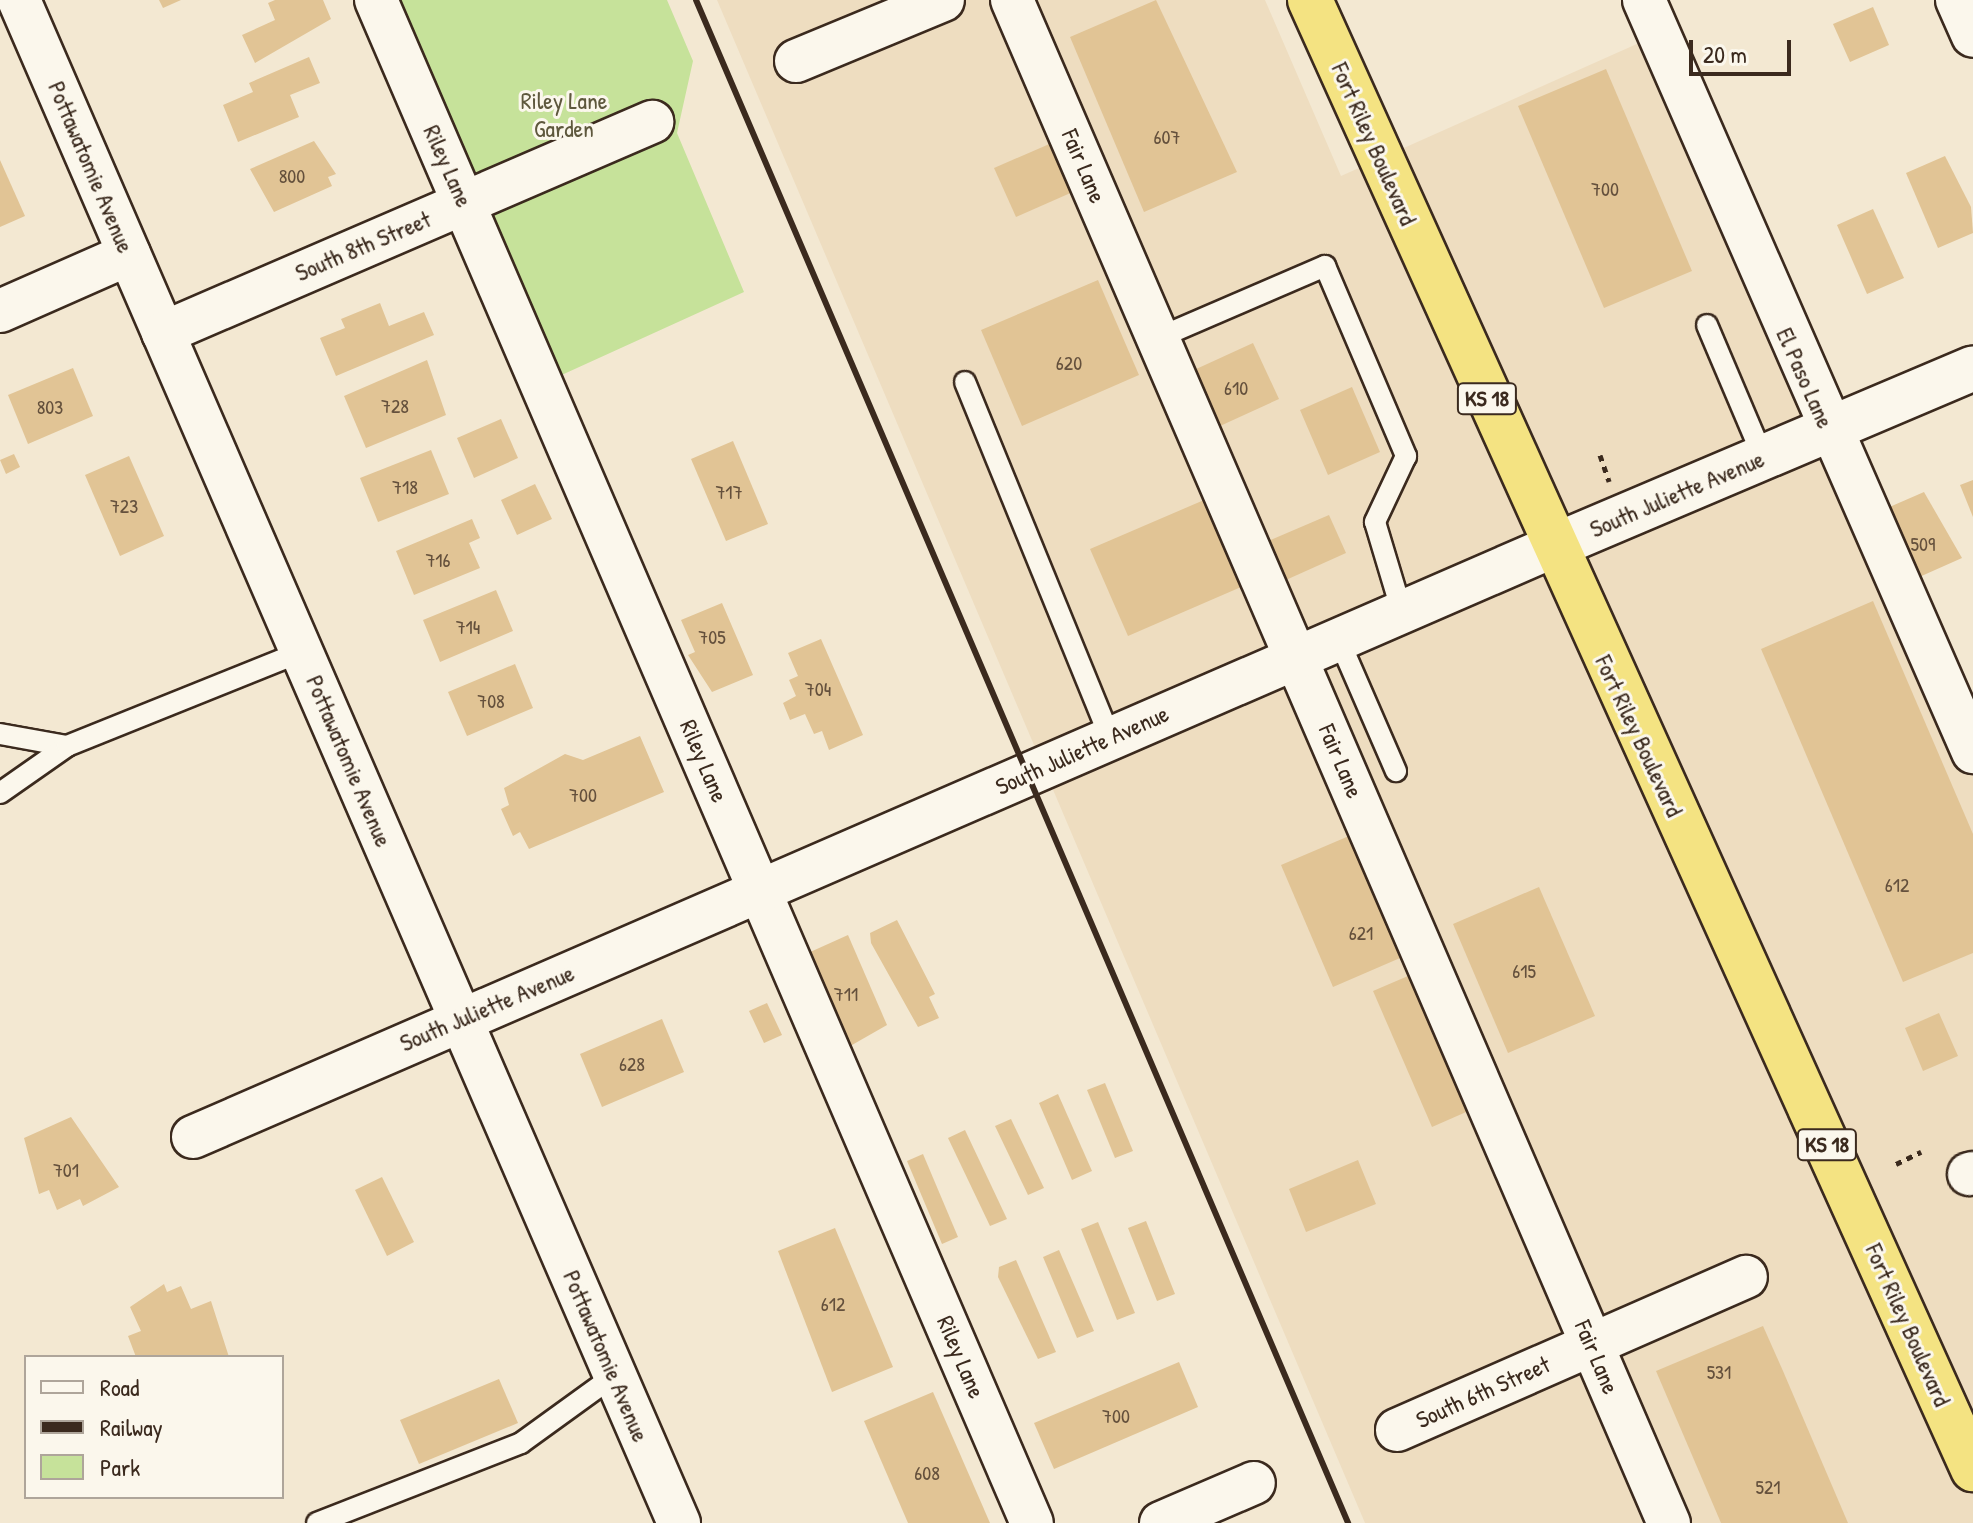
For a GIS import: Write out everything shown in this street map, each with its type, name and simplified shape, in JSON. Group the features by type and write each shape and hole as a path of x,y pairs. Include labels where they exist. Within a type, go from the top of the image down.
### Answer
{"highway":[{"name":"Fort Riley Boulevard","path":"1310,0 1552,547 1973,1469"}],"street":[{"name":"Pottawatomie Avenue","path":"19,0 679,1523"},
{"name":"Riley Lane","path":"376,0 1032,1523"},
{"path":"796,61 943,0"},
{"name":"Fair Lane","path":"1012,0 1669,1523"},
{"name":"El Paso Lane","path":"1644,0 1828,430 1973,752"},
{"path":"1957,0 1973,36"},
{"name":"South 8th Street","path":"163,333 652,122"},
{"path":"0,311 129,254"},
{"name":"South Juliette Avenue","path":"193,1137 1110,737 1973,368"},
{"name":"South 6th Street","path":"1397,1430 1746,1277"},
{"path":"1161,1523 1254,1483"}],"lane":[{"path":"1158,338 1325,266 1406,456 1375,522 1402,612"},
{"path":"1707,325 1763,457"},
{"path":"965,382 1110,737"},
{"path":"1339,640 1396,771"},
{"path":"0,793 67,746 301,652"},
{"path":"0,734 67,746"},
{"path":"317,1523 521,1443 615,1375"}],"path":[{"path":"1600,455 1610,485"},
{"path":"1896,1164 1921,1152"}],"shaded area":[{"path":"717,0 1265,0 1341,176 1648,39 1973,762 1973,1523 1365,1523"}],"green space":[{"name":"Riley Lane Garden","path":"390,0 667,0 693,61 677,133 744,292 555,378"}],"building":[{"path":"159,0 181,0 163,8"},
{"path":"275,0 323,0 331,19 255,63 242,35 275,20 268,3"},
{"path":"1156,0 1237,172 1144,212 1070,37"},
{"path":"1873,7 1889,45 1850,62 1833,24"},
{"path":"309,57 320,83 290,95 299,117 238,142 223,105 253,92 249,83"},
{"path":"1606,69 1692,271 1604,308 1518,106"},
{"path":"314,141 336,174 328,177 332,186 274,212 250,169"},
{"path":"1054,142 1075,191 1016,217 994,168"},
{"path":"1945,156 1971,207 1973,233 1938,248 1906,173"},
{"path":"0,160 25,216 0,227"},
{"path":"1873,209 1904,278 1867,294 1837,225"},
{"path":"1098,280 1139,375 1022,426 981,330"},
{"path":"380,303 389,326 424,312 434,335 336,376 320,338 345,328 341,319"},
{"path":"1253,343 1279,399 1220,426 1194,370"},
{"path":"427,360 446,415 366,448 344,396"},
{"path":"73,368 93,416 28,444 8,395"},
{"path":"1352,387 1380,452 1328,475 1300,410"},
{"path":"501,419 518,458 474,478 457,438"},
{"path":"733,441 768,524 726,541 691,459"},
{"path":"431,450 449,494 378,522 360,478"},
{"path":"14,454 20,467 6,474 0,460"},
{"path":"129,456 164,536 120,556 85,475"},
{"path":"1973,480 1973,517 1960,485"},
{"path":"535,484 552,519 517,535 501,500"},
{"path":"1924,492 1962,558 1908,582 1878,512"},
{"path":"1211,497 1248,584 1128,636 1090,549"},
{"path":"1329,515 1346,553 1277,584 1259,545"},
{"path":"472,519 480,538 469,543 480,568 414,595 396,551"},
{"path":"496,590 513,631 440,662 423,620"},
{"path":"1873,601 1973,834 1973,953 1903,982 1761,649"},
{"path":"722,603 753,675 712,692 688,655 695,652 681,620"},
{"path":"821,639 863,735 829,750 822,731 814,734 805,714 790,720 783,703 796,696 789,680 798,676 788,653"},
{"path":"515,664 533,708 467,736 448,692"},
{"path":"640,736 664,792 529,849 520,832 513,836 501,809 509,805 504,788 565,754 583,760"},
{"path":"1356,833 1407,955 1333,987 1281,865"},
{"path":"1539,887 1595,1016 1508,1053 1453,924"},
{"path":"897,920 935,994 929,997 939,1018 918,1027 871,943 870,933"},
{"path":"848,935 887,1025 845,1049 808,953"},
{"path":"1415,973 1473,1109 1432,1127 1373,991"},
{"path":"767,1003 782,1035 764,1043 749,1011"},
{"path":"1939,1013 1958,1056 1923,1071 1905,1028"},
{"path":"662,1019 684,1072 602,1107 580,1054"},
{"path":"1105,1083 1133,1151 1115,1158 1087,1090"},
{"path":"1058,1094 1092,1171 1072,1180 1039,1103"},
{"path":"71,1117 119,1187 83,1206 80,1199 57,1210 49,1190 39,1194 24,1138"},
{"path":"1011,1119 1044,1188 1028,1195 995,1126"},
{"path":"965,1130 1007,1219 990,1226 948,1138"},
{"path":"923,1154 958,1237 942,1244 907,1161"},
{"path":"1358,1160 1376,1204 1306,1232 1289,1189"},
{"path":"382,1177 414,1242 387,1256 355,1190"},
{"path":"1146,1221 1175,1294 1157,1301 1128,1228"},
{"path":"1098,1222 1135,1313 1117,1320 1081,1229"},
{"path":"835,1228 893,1367 832,1392 778,1251"},
{"path":"1059,1250 1094,1331 1077,1338 1043,1257"},
{"path":"1016,1260 1056,1352 1038,1359 998,1277 999,1267"},
{"path":"164,1284 167,1292 181,1286 191,1309 211,1301 228,1355 135,1355 128,1336 141,1331 130,1307"},
{"path":"1763,1326 1848,1523 1721,1523 1656,1371"},
{"path":"1179,1362 1198,1407 1054,1469 1034,1423"},
{"path":"499,1379 518,1423 419,1464 400,1420"},
{"path":"933,1392 990,1523 908,1523 864,1421"}],"railway":[{"path":"696,0 1348,1523"}]}
